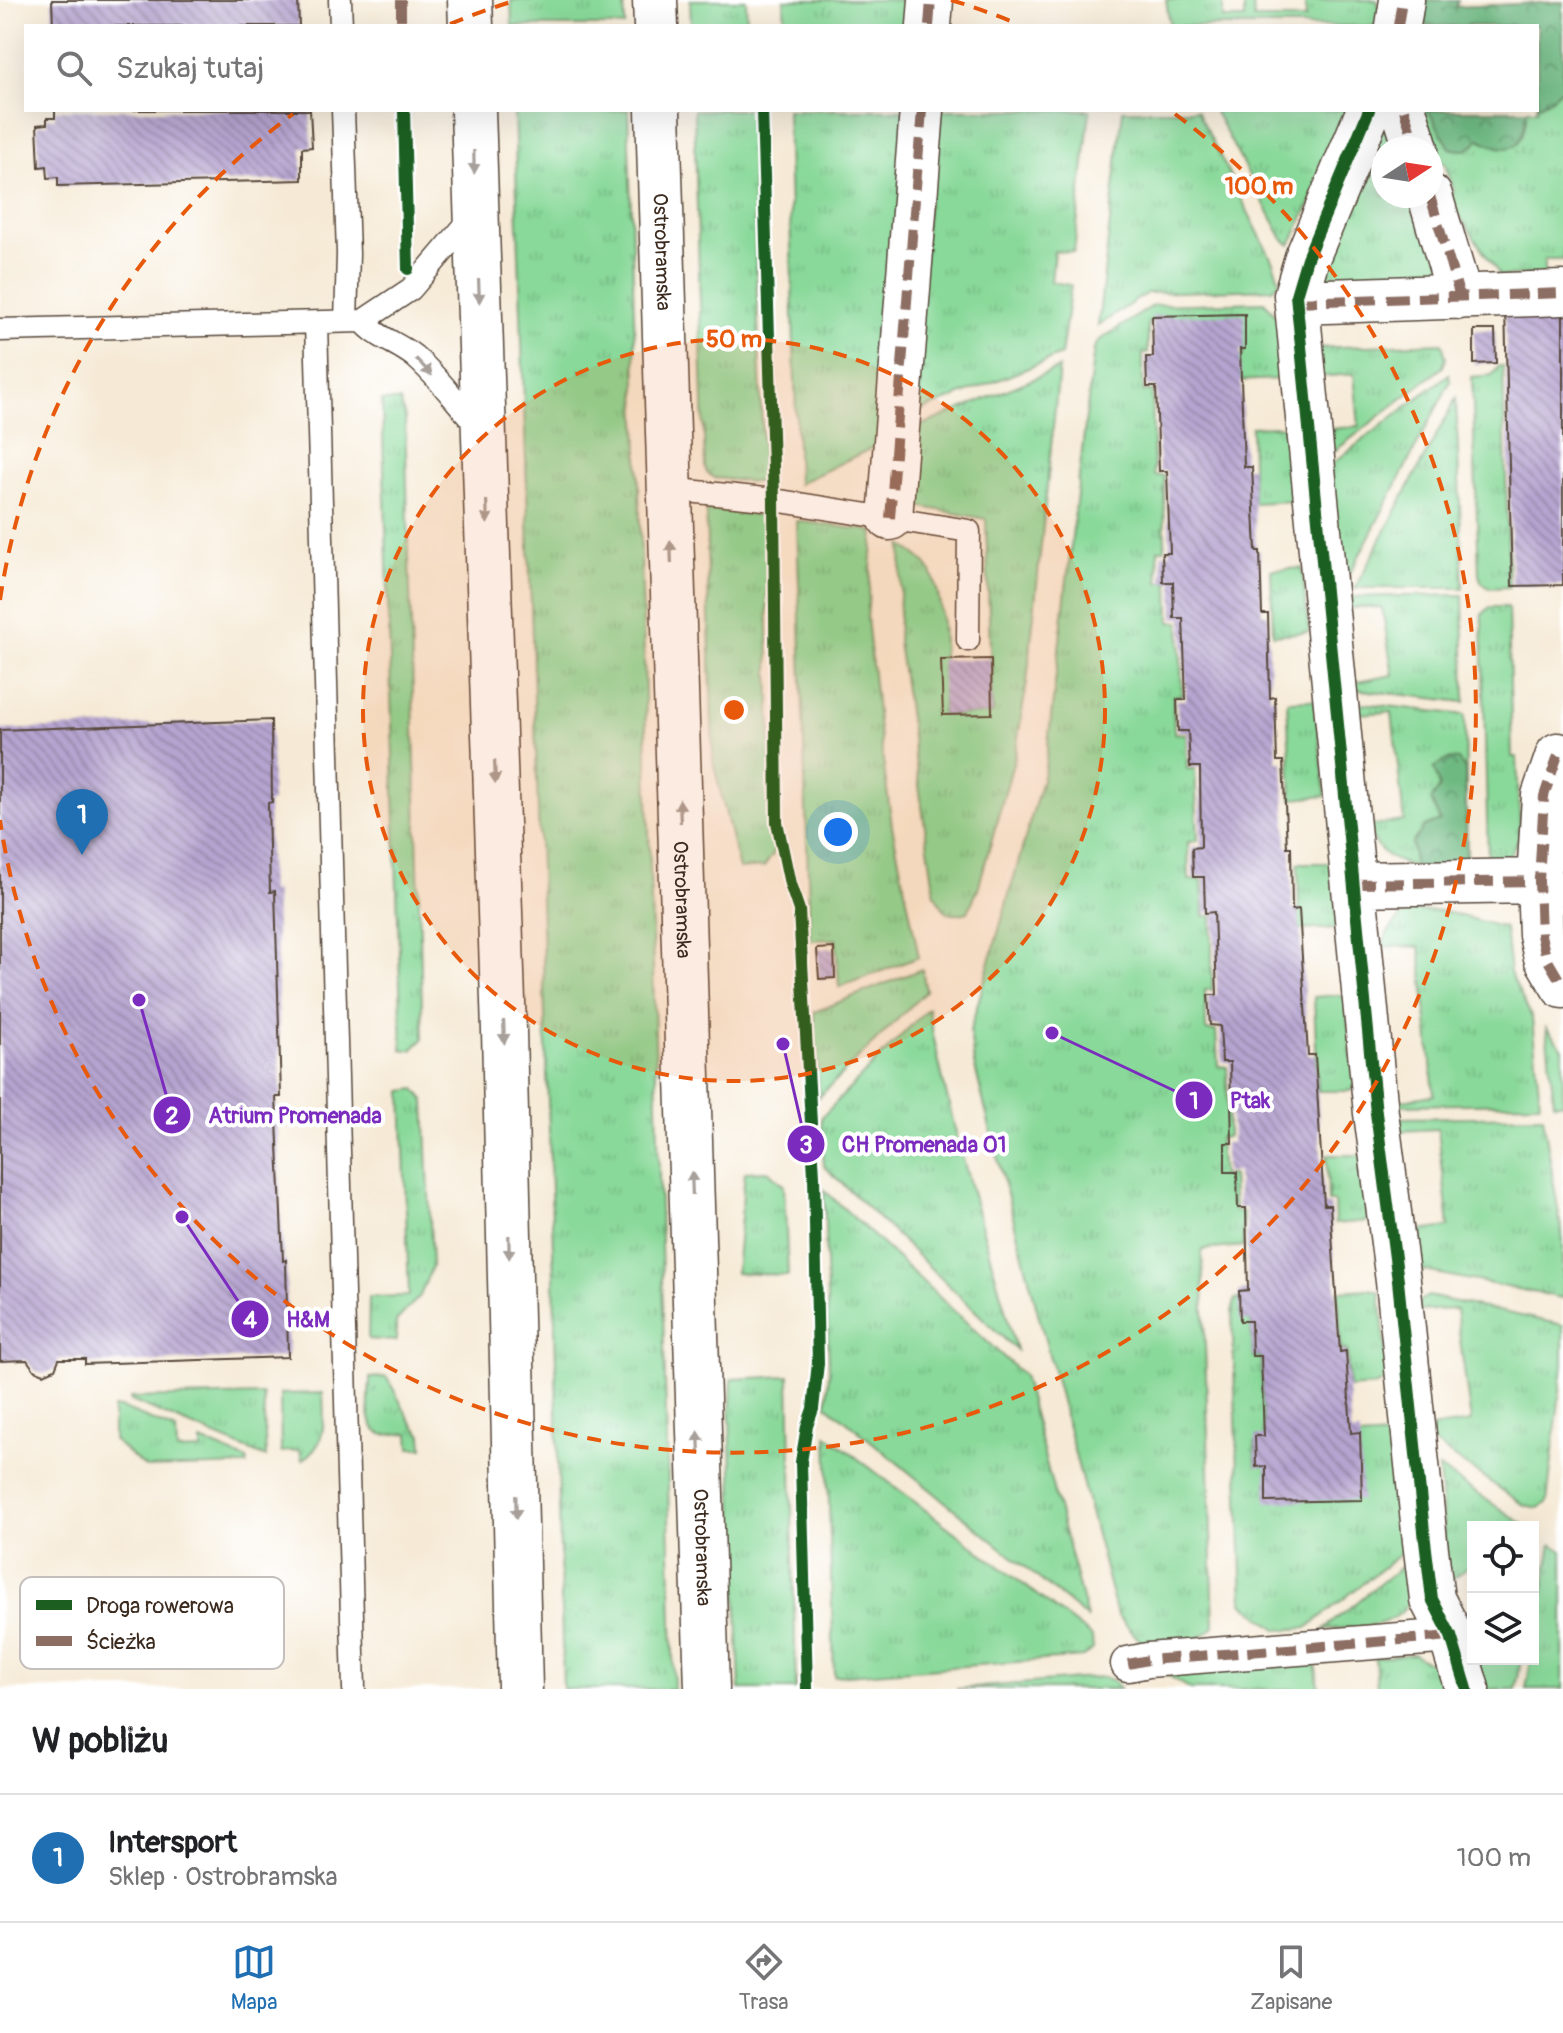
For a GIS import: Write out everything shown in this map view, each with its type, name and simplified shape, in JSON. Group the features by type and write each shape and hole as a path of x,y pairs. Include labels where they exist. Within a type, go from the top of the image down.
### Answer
{"main road":[{"path":"470,0 471,24"},
{"path":"655,0 656,24"},
{"path":"929,24 931,0"},
{"path":"1398,24 1402,0"},
{"path":"473,112 520,1689"},
{"name":"Ostrobramska","path":"658,112 707,1689"},
{"path":"890,518 922,112"},
{"path":"1368,112 1307,258 1296,295 1376,1113 1398,1281 1432,1599 1451,1636 1467,1689"},
{"path":"1405,112 1412,136"},
{"path":"1434,208 1460,297"},
{"path":"1297,302 1563,293"},
{"path":"1558,755 1544,796 1539,881 1541,935 1546,957 1563,986"},
{"path":"1354,884 1539,881"}],"street":[{"path":"1128,1664 1292,1647 1451,1636"}],"lane":[{"path":"340,0 341,24"},
{"path":"343,112 348,254 354,321"},
{"path":"0,330 354,321 411,289 476,213"},
{"path":"354,321 399,345 416,358 485,434"},
{"path":"316,323 354,1689"},
{"path":"669,489 774,500 969,531 968,640"}],"green space":[{"path":"511,0 624,0 625,24 512,24"},
{"path":"690,0 746,0 747,24 691,24"},
{"path":"784,0 911,0 915,24 785,24"},
{"path":"1166,0 1223,0 1223,19 1244,19 1244,0 1253,0 1254,19 1306,19 1305,0 1377,0 1384,24 1170,24"},
{"path":"1423,0 1458,0 1456,7 1563,2 1563,87 1539,105 1539,24 1418,24"},
{"path":"1458,0 1456,7 1563,2 1563,260 1544,260 1544,275 1500,276 1456,210 1450,194 1454,191 1443,163 1443,136 1429,136 1420,112 1539,112 1539,24 1422,2"},
{"path":"514,112 628,112 674,1689 563,1689 554,1278"},
{"path":"694,112 750,112 764,483 714,478 705,468"},
{"path":"787,112 908,112 882,443 798,484"},
{"path":"936,112 1090,112 1074,252 1054,251 1051,282 1071,285 1061,355 910,415"},
{"path":"1123,112 1198,112 1280,282 1272,289 1147,293 1098,326"},
{"path":"1215,112 1355,112 1290,245 1283,239"},
{"path":"1429,112 1527,112 1523,133 1515,146 1501,148 1479,139 1464,150 1450,148"},
{"path":"1381,124 1392,127 1395,136 1376,136"},
{"path":"1371,147 1371,208 1422,208 1447,274 1323,292 1318,272"},
{"path":"1264,302 1283,323 1283,375 1279,379 1238,381 1237,356 1243,356 1242,319 1148,322 1148,353 1143,354 1143,391 1152,391 1154,475 1164,476 1165,549 1158,549 1159,582 1169,582 1170,622 1180,622 1182,695 1173,696 1174,733 1186,734 1187,769 1195,769 1198,841 1188,842 1189,880 1202,880 1204,916 1212,916 1212,990 1205,990 1206,1030 1216,1031 1218,1066 1227,1067 1228,1137 1219,1138 1222,1176 1232,1175 1234,1211 1243,1212 1243,1246 1202,1250 1214,1626 1191,1640 1143,1644 1117,1615 996,1152 974,1063 970,1031 1045,769 1094,348 1100,340 1154,305"},
{"path":"1442,343 1446,358 1443,367 1327,457 1324,430 1359,426 1354,374 1318,377 1315,348"},
{"path":"1499,366 1503,366 1509,587 1489,588 1481,582 1479,574 1472,377 1492,375"},
{"path":"1059,368 1027,682 1015,756 978,889 968,912 951,914 935,895 898,642 902,545 925,562 936,585 942,621 943,715 992,714 986,519 907,504 911,430"},
{"path":"1449,374 1450,382 1347,579 1341,585 1328,467"},
{"path":"1456,398 1463,588 1355,588"},
{"path":"382,401 400,401 405,418 423,1039 412,1050 402,1050"},
{"path":"1278,426 1290,430 1294,501 1253,503 1251,427"},
{"path":"706,509 765,516 774,853 764,867 739,869 713,761"},
{"path":"797,521 874,531 867,618 892,826 919,957 839,987 836,939 810,940"},
{"path":"1302,568 1309,632 1273,635 1271,570"},
{"path":"1463,595 1465,702 1353,689 1352,683 1393,675 1382,607 1344,608 1343,597"},
{"path":"1490,607 1508,607 1512,757 1517,757 1520,835 1501,865 1488,860 1482,615"},
{"path":"1314,700 1326,796 1292,799 1287,701"},
{"path":"1353,702 1465,715 1467,870 1422,867 1394,860 1374,841 1368,826 1404,821 1392,712 1354,714"},
{"path":"1448,759 1458,760 1465,769 1467,870 1414,867 1412,843 1424,827 1440,821 1431,800 1440,787 1434,768"},
{"path":"1298,863 1336,863 1338,928 1299,930"},
{"path":"1406,911 1442,911 1505,928 1510,973 1532,1018 1540,1103 1398,1105 1396,1101 1434,1095 1420,947 1383,946 1387,933"},
{"path":"922,969 926,991 819,1097 814,1012"},
{"path":"1314,997 1345,997 1355,1087 1350,1091 1318,1091"},
{"path":"928,1008 957,1137 1016,1350 824,1166 821,1118"},
{"path":"1546,1028 1563,1048 1563,1103 1554,1103"},
{"path":"415,1089 425,1101 432,1266 420,1296 396,1321 396,1341 368,1339 369,1297 409,1296 402,1091"},
{"path":"1543,1116 1563,1240 1563,1298 1414,1269 1411,1232 1449,1227 1438,1129 1400,1131 1398,1118"},
{"path":"1327,1155 1365,1155 1369,1221 1335,1224 1334,1202 1328,1202"},
{"path":"768,1171 784,1186 788,1275 736,1273 745,1172"},
{"path":"824,1190 1023,1375 1087,1618 827,1405 829,1369"},
{"path":"1370,1289 1380,1292 1388,1380 1374,1386 1349,1388 1347,1350 1341,1350 1338,1291"},
{"path":"1428,1296 1563,1325 1563,1365 1547,1503 1538,1508 1524,1505 1432,1442 1430,1428 1471,1422 1456,1309 1418,1311 1419,1301"},
{"path":"1235,1299 1242,1299 1251,1320 1253,1357 1261,1356 1264,1440 1255,1442 1256,1466 1356,1438 1392,1436 1399,1443 1411,1545 1307,1628 1278,1630 1243,1603 1232,1312"},
{"path":"789,1376 796,1689 740,1689 730,1418 732,1379"},
{"path":"386,1377 411,1422 422,1435 423,1448 410,1448 409,1433 382,1434 372,1424 370,1378"},
{"path":"323,1393 323,1431 316,1447 302,1460 300,1450 281,1452 280,1394"},
{"path":"263,1395 266,1457 130,1398"},
{"path":"113,1408 121,1408 176,1430 177,1451 201,1450 201,1441 247,1460 247,1465 146,1468 113,1440"},
{"path":"827,1435 1092,1637 1093,1649 1083,1657 834,1676"},
{"path":"1439,1468 1518,1521 1467,1521 1467,1568 1448,1582"},
{"path":"1552,1544 1563,1551 1563,1689 1526,1689 1530,1665 1539,1665 1539,1616"},
{"path":"1409,1560 1411,1592 1400,1614 1362,1627 1324,1629"},
{"path":"1414,1654 1437,1668 1449,1689 1377,1689 1375,1658"},
{"path":"1315,1662 1319,1689 1191,1689 1164,1673"},
{"path":"1478,1665 1520,1665 1516,1689 1484,1689"},
{"path":"1103,1677 1114,1681 1120,1689 956,1689"}],"building":[{"path":"52,0 298,0 299,24 53,24"},
{"path":"55,112 310,112 312,147 302,148 302,180 58,186 58,177 48,178 47,166 39,167 37,125 47,124 47,118 55,118"},
{"path":"1563,305 1563,585 1512,586 1505,307"},
{"path":"1245,314 1245,349 1240,349 1244,467 1252,467 1262,614 1268,614 1270,698 1275,697 1277,761 1283,761 1287,847 1291,847 1292,910 1299,909 1308,1055 1315,1055 1324,1205 1330,1205 1340,1352 1346,1351 1351,1433 1360,1432 1362,1500 1266,1502 1266,1466 1256,1467 1255,1436 1264,1436 1261,1356 1252,1356 1251,1321 1240,1321 1239,1291 1248,1290 1246,1208 1238,1208 1237,1172 1225,1172 1225,1143 1232,1143 1230,1062 1222,1062 1220,1026 1210,1025 1208,995 1217,995 1214,912 1205,913 1204,877 1193,877 1192,848 1201,847 1200,767 1190,767 1188,731 1178,731 1177,700 1186,700 1183,618 1174,618 1173,582 1163,582 1162,553 1170,553 1167,471 1159,471 1156,387 1147,387 1146,357 1153,357 1152,316"},
{"path":"1474,330 1495,330 1496,363 1474,364"},
{"path":"991,659 992,714 943,715 941,660"},
{"path":"271,720 272,802 268,803 270,892 275,891 281,1097 276,1097 283,1261 286,1260 288,1357 85,1364 85,1359 59,1359 55,1369 44,1374 34,1370 27,1360 0,1361 0,730"},
{"path":"834,948 835,978 819,979 817,949"}],"marked path":[{"path":"401,0 401,24"},
{"path":"929,24 931,0"},
{"path":"1398,24 1402,0"},
{"path":"890,518 922,112"},
{"path":"1405,112 1412,136"},
{"path":"1434,208 1460,297"},
{"path":"1297,302 1563,293"},
{"path":"1558,755 1544,796 1539,881 1541,935 1546,957 1563,986"},
{"path":"1354,884 1539,881"},
{"path":"1128,1664 1451,1636"}],"cycle path":[{"path":"404,112 408,269"},
{"path":"762,112 774,500 777,822 790,884 799,910 814,1176 818,1363 813,1409 801,1462 807,1689"},
{"path":"1368,112 1307,258 1296,295 1376,1113 1398,1281 1432,1599 1451,1636 1467,1689"}],"place":[{"name":"Intersport","path":"82,855"},
{"name":"Atrium Promenada","path":"139,1000"},
{"name":"Ptak","path":"1052,1033"},
{"name":"CH Promenada 01","path":"783,1044"},
{"name":"H&M","path":"182,1217"}]}
